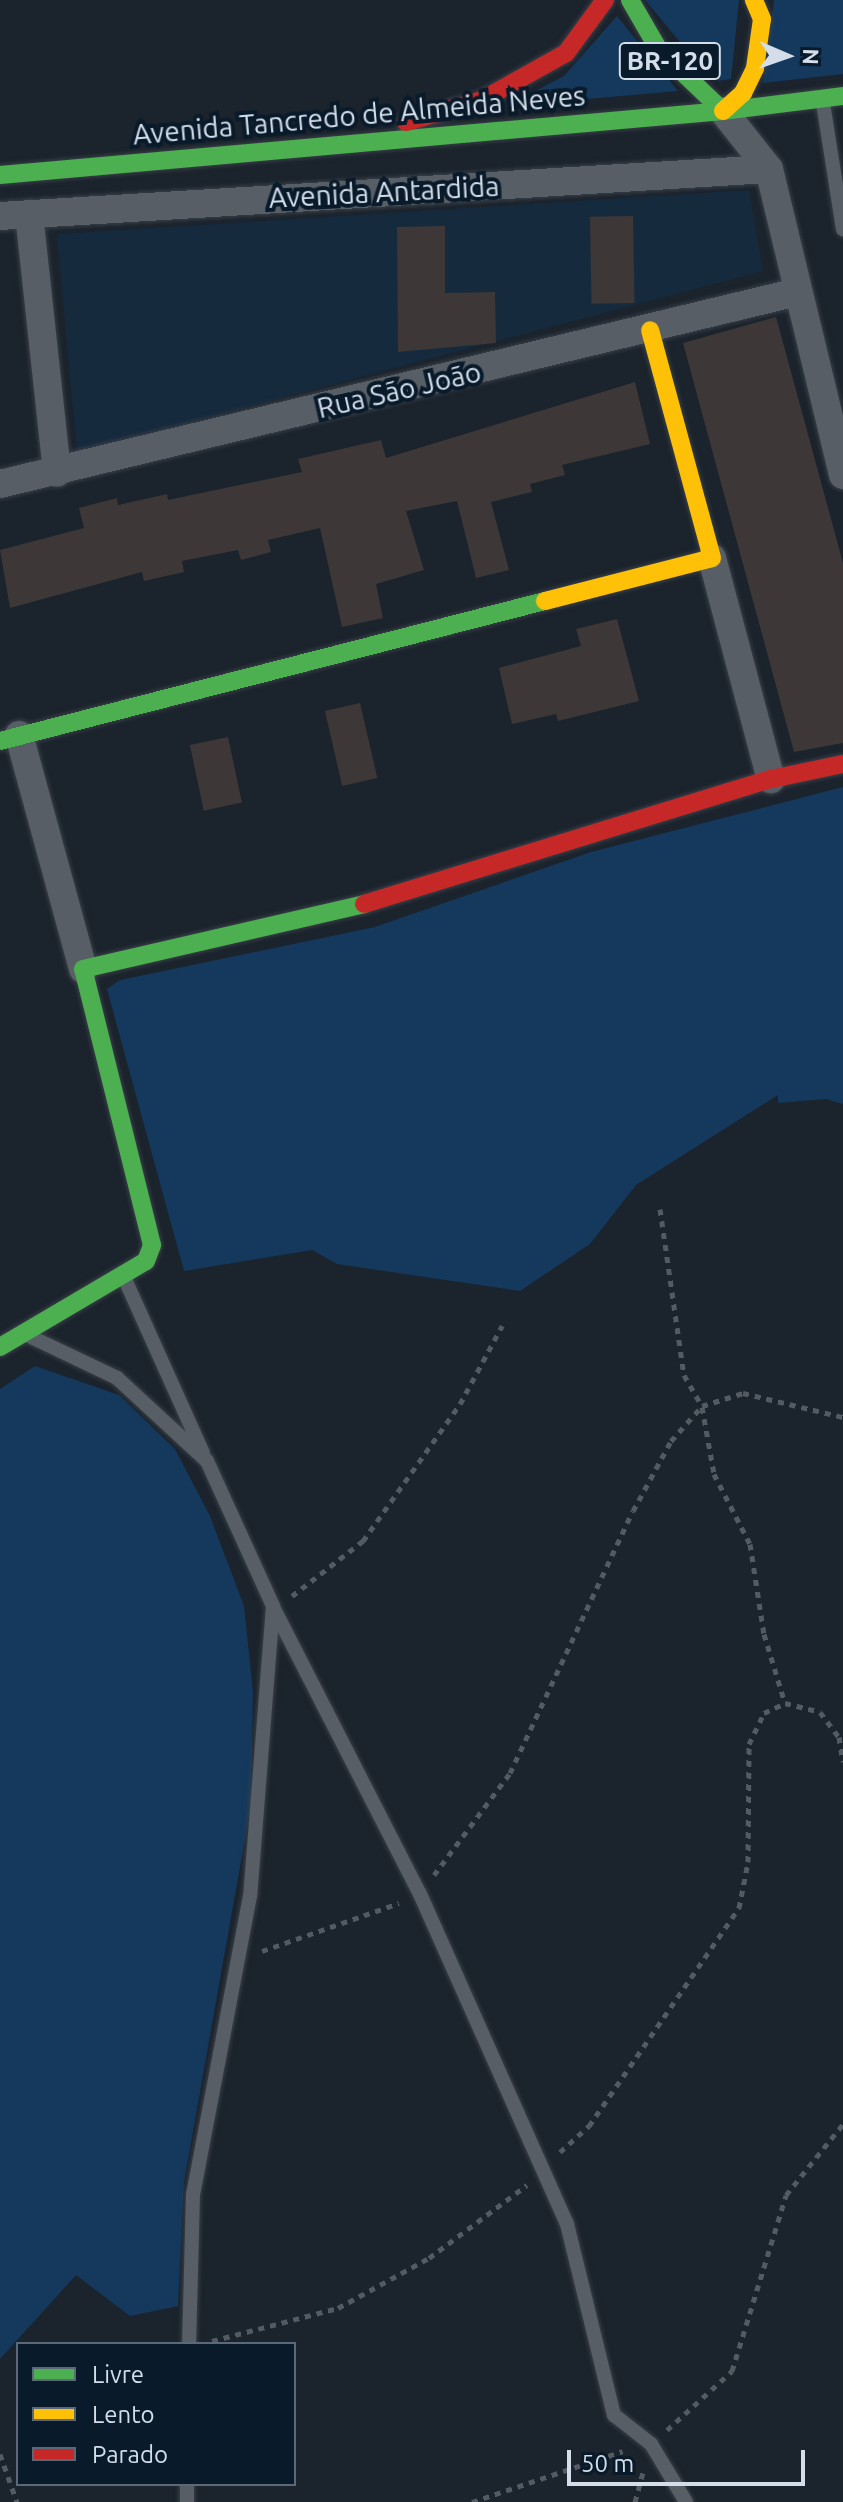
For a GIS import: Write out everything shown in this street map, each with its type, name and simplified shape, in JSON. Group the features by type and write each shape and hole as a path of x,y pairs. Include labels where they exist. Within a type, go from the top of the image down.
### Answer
{"street":[{"path":"320,146 482,100 566,53 605,0"},
{"name":"BR-120","path":"630,0 659,50 723,111 743,93 755,68 762,19 754,0"},
{"name":"Avenida Tancredo de Almeida Neves","path":"0,175 723,111 843,96"},
{"path":"723,111 769,169 843,475"},
{"name":"Avenida Antardida","path":"0,216 769,169"},
{"path":"29,214 57,472"},
{"name":"Rua São João","path":"0,484 650,330 797,292"},
{"path":"650,330 771,779"},
{"path":"0,1347 121,1271 146,1261 150,1229 83,969 10,738 712,558"},
{"path":"83,969 315,919 771,779 843,764"}],"lane":[{"path":"823,99 843,229"},
{"path":"121,1271 273,1606 420,1894 540,2173 567,2224 614,2415 651,2444 686,2502"},
{"path":"25,1334 117,1378 207,1461"},
{"path":"189,2342 193,2194 235,1954 250,1896 273,1606"}],"path":[{"path":"660,1209 684,1375 702,1406 714,1474 750,1544 764,1634 785,1703"},
{"path":"273,1606 304,1590 363,1541 460,1404 502,1326"},
{"path":"235,1954 356,1923 420,1894 510,1773 633,1511 671,1441 702,1406 743,1393 843,1417"},
{"path":"189,2342 226,2342 338,2308 429,2258 540,2173 589,2126 685,1978 739,1908 748,1862 749,1744 764,1713 785,1703 820,1712 839,1737 843,1762"},
{"path":"472,2502 586,2460 651,2444 732,2371 786,2195 843,2124"},
{"path":"0,2454 17,2502"}],"shaded area":[{"path":"645,0 739,0 731,79 719,81 705,72"},
{"path":"774,0 843,0 843,74 763,83"},
{"path":"617,16 678,91 507,106 564,76"},
{"path":"749,190 763,271 77,452 57,234"},
{"path":"843,787 843,1104 826,1099 778,1103 778,1095 636,1185 590,1244 520,1291 337,1264 312,1250 184,1271 107,989 120,980 375,927 591,852"},
{"path":"35,1366 119,1395 175,1449 210,1516 244,1606 253,1691 251,1805 184,2182 178,2306 130,2316 76,2275 0,2359 0,1389"}],"building":[{"path":"633,216 635,303 592,304 590,217"},
{"path":"445,226 445,293 495,292 496,343 398,352 397,227"},
{"path":"776,317 843,563 843,743 794,752 683,343"},
{"path":"635,382 650,444 562,465 565,475 530,484 532,492 491,502 509,570 476,578 457,501 406,511 424,570 376,584 383,618 342,627 320,528 268,540 271,552 241,560 238,550 182,561 184,572 144,581 142,572 10,608 0,550 84,528 79,508 117,498 118,505 167,494 168,500 302,472 298,459 381,440 386,458"},
{"path":"617,619 639,701 558,721 556,714 512,724 499,668 581,646 576,629"},
{"path":"360,703 377,778 342,786 325,711"},
{"path":"228,737 242,803 204,811 190,745"}],"traffic: fast":[{"path":"630,0 659,50 723,111 843,96"},
{"path":"0,175 723,111"},
{"path":"0,741 545,601"},
{"path":"0,1347 146,1261 152,1245 83,969 364,904"}],"traffic: slow":[{"path":"723,111 743,93 755,68 762,19 754,0"},
{"path":"545,601 712,558 650,330"}],"traffic: jam":[{"path":"406,122 482,100 566,53 605,0"},
{"path":"364,904 771,779 843,764"}]}
